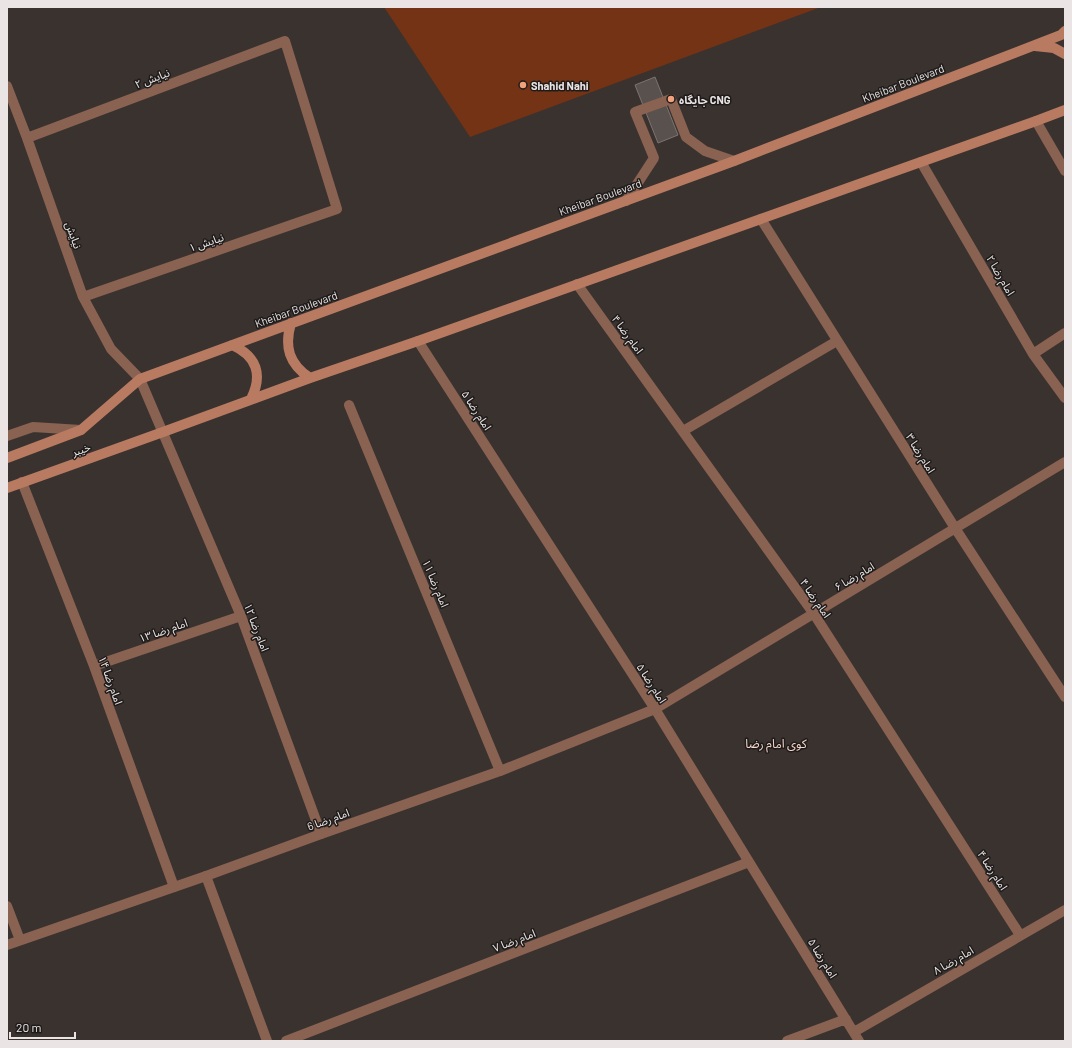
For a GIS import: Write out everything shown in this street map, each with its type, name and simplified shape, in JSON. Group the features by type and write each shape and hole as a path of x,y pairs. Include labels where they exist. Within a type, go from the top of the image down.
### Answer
{"main road":[{"name":"Kheibar Boulevard","path":"140,379 734,161 1033,46 1061,35 1065,31"},
{"path":"1033,46 1054,48 1065,54"},
{"path":"163,432 251,399 418,341 1065,110"},
{"path":"291,323 288,334 290,355 295,364 310,378"},
{"path":"232,345 241,349 254,362 258,381 256,390 251,399"},
{"path":"7,458 81,430 140,379"},
{"name":"خیبر","path":"7,488 163,432"}],"street":[{"name":"نیایش ۲","path":"27,138 286,41 337,209"},
{"name":"نیایش","path":"7,86 84,297 111,349 140,379"},
{"path":"626,201 654,158 635,112 672,99 686,137 704,151 734,161"},
{"path":"1036,121 1065,172"},
{"name":"امام رضا ۲","path":"921,162 1033,354 1065,398"},
{"name":"نیایش ۱","path":"84,297 337,209"},
{"name":"امام رضا ۳","path":"761,219 955,528 1065,697"},
{"name":"امام رضا ۴","path":"577,284 814,614 1020,935"},
{"path":"1033,354 1065,333"},
{"name":"امام رضا ۵","path":"418,341 655,709 860,1041"},
{"path":"683,431 837,341"},
{"name":"امام رضا ۱۲","path":"140,379 241,616 321,834"},
{"name":"امام رضا ۱۱","path":"348,405 500,771"},
{"path":"7,436 33,427 81,430"},
{"name":"امام رضا ۶","path":"655,709 1065,462"},
{"name":"امام رضا ۱۴","path":"22,482 94,666 174,887"},
{"name":"امام رضا ۱۳","path":"94,666 241,616"},
{"name":"امام رضا 6","path":"7,945 500,771 655,709"},
{"name":"امام رضا ۷","path":"286,1041 749,862"},
{"path":"206,876 267,1041"},
{"path":"7,906 20,940"},
{"name":"امام رضا ۸","path":"854,1032 1065,910"},
{"path":"787,1041 846,1019"}],"shaded area":[{"name":"Shahid Nahi","path":"384,7 821,7 470,137"}],"building":[{"path":"655,77 678,135 658,143 635,85"}],"place":[{"name":"Shahid Nahi","path":"523,85"},
{"name":"جایگاه CNG","path":"671,99"}],"district":[{"name":"کوی امام رضا","path":"776,743"}]}
